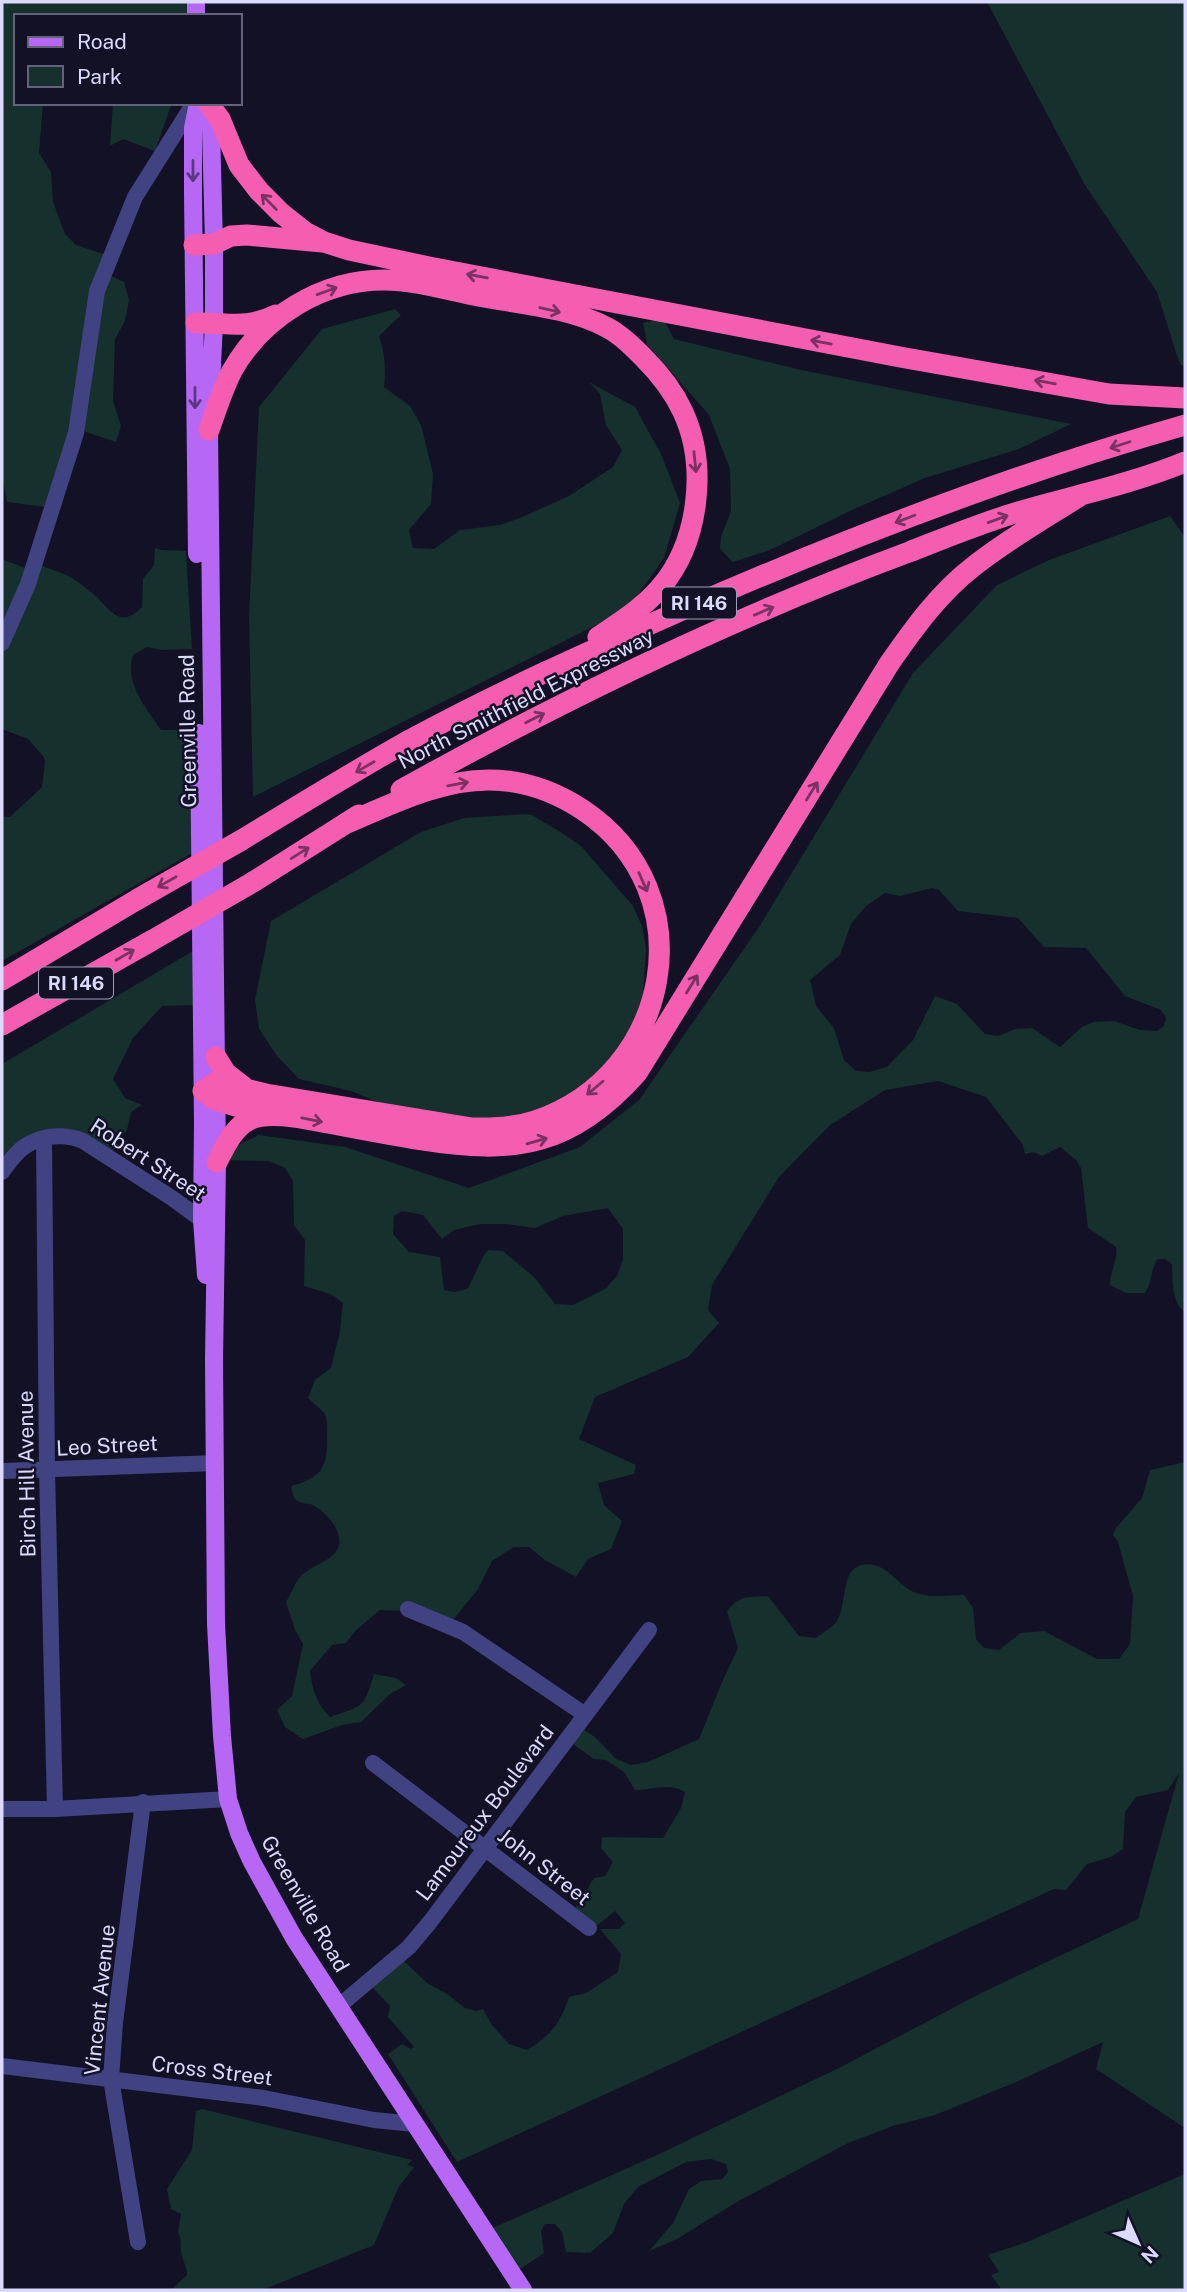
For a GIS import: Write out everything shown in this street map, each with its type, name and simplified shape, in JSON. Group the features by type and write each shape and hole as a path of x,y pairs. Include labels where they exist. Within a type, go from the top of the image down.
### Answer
{"highway":[{"path":"203,105 220,119 239,165 249,179 281,213 324,243"},
{"path":"204,245 231,236 247,235 324,243 429,267 925,361 1109,394 1185,398"},
{"path":"205,322 244,326 267,319 345,285 383,280 411,283 533,305 607,327 626,340 663,377 684,414 695,456 697,492 686,541 667,578 636,611 537,676"},
{"path":"209,430 233,368 256,338 284,311"},
{"name":"North Smithfield Expressway","path":"2,980 408,741 586,652 808,557 990,488 1185,425"},
{"name":"North Smithfield Expressway","path":"2,1025 253,882 374,806 490,741 640,667 730,625 906,553 1016,513 1185,462"},
{"path":"211,1091 266,1115 302,1118 460,1146 524,1145 556,1135 603,1108 637,1073 889,664 919,620 974,566 1083,494"},
{"path":"211,1091 245,1088 472,1128 505,1128 533,1122 577,1102 604,1080 632,1047 652,1005 660,964 659,942 646,888 637,869 609,830 565,798 541,788 513,781 488,780 466,782 419,794 348,823"},
{"path":"216,1057 226,1073 245,1088"},
{"path":"217,1161 229,1139 241,1127 249,1120 266,1115"}],"main road":[{"name":"Greenville Road","path":"202,105 211,128 204,245 209,430 216,1057 202,1220 214,1360"},
{"name":"Greenville Road","path":"205,322 195,406 211,1091 217,1161 214,1360 216,1624 228,1799 239,1833 269,1896 523,2290"}],"street":[{"path":"2,643 28,584 76,433 97,291 135,197 200,105"},
{"name":"Robert Street","path":"44,1139 65,1135 83,1141 202,1220"},
{"path":"2,1172 24,1146 44,1139"},
{"name":"Birch Hill Avenue","path":"44,1139 47,1470 55,1809"},
{"name":"Leo Street","path":"2,1471 215,1463"},
{"path":"408,1609 463,1633 584,1714"},
{"name":"Lamoureux Boulevard","path":"339,2006 410,1947 649,1630"},
{"name":"John Street","path":"373,1763 589,1928"},
{"path":"2,1810 228,1799"},
{"name":"Vincent Avenue","path":"138,2242 111,2079 115,2023 143,1802"},
{"name":"Cross Street","path":"2,2066 264,2098 374,2120 415,2124"}],"green space":[{"path":"2,2 197,2 197,14 14,14 14,105 43,105 39,153 51,172 53,202 65,234 76,245 109,256 105,273 124,282 129,300 125,321 115,339 113,401 121,426 116,442 80,430 53,508 7,502 2,475"},
{"path":"987,2 1185,2 1185,366 1181,365 1178,359 1157,292 1085,185"},
{"path":"113,105 171,105 155,151 123,139 110,146"},
{"path":"395,309 401,315 379,336 383,349 384,387 410,406 421,425 433,474 431,504 409,530 413,548 434,549 460,530 500,525 520,518 569,496 613,467 622,450 606,425 600,394 589,382 635,407 661,454 680,503 664,558 628,609 253,797 249,617 259,407 322,329"},
{"path":"663,318 674,339 801,370 1071,424 1019,449 925,478 770,550 733,562 720,549 721,537 731,511 730,469 709,415 647,344 643,323"},
{"path":"1170,516 1185,537 1185,1312 1175,1297 1172,1264 1165,1259 1158,1259 1155,1263 1145,1293 1126,1293 1110,1285 1116,1247 1088,1228 1081,1168 1076,1160 1060,1147 1042,1156 1034,1152 1025,1154 1023,1145 986,1097 938,1081 885,1090 829,1126 779,1177 712,1285 708,1310 719,1323 688,1357 595,1397 579,1439 636,1465 634,1474 598,1483 604,1505 622,1521 611,1549 588,1559 576,1577 545,1560 529,1547 514,1547 492,1561 478,1589 448,1626 407,1611 380,1610 356,1630 346,1643 332,1645 310,1671 318,1702 330,1717 361,1704 368,1694 374,1674 396,1678 406,1685 390,1694 361,1722 342,1725 303,1739 285,1727 277,1710 292,1696 303,1644 295,1630 286,1602 299,1578 330,1558 339,1545 333,1523 315,1506 295,1499 291,1486 317,1475 324,1463 327,1446 326,1418 308,1398 315,1380 331,1368 340,1331 343,1303 330,1294 304,1286 305,1240 294,1225 293,1181 285,1168 269,1161 221,1160 219,1154 259,1135 345,1147 469,1188 580,1147 639,1100 759,927 913,673 997,585 1049,560","holes":["932,888 939,890 958,911 1018,918 1044,947 1086,948 1125,996 1161,1010 1166,1018 1164,1026 1157,1031 1140,1030 1114,1021 1094,1022 1082,1027 1060,1047 1032,1028 1015,1029 998,1036 985,1034 957,1004 935,996 913,1040 887,1067 869,1072 856,1071 844,1060 834,1028 816,1006 810,980 840,955 851,924 866,906 885,893 900,896","608,1208 623,1229 623,1260 617,1276 605,1289 573,1305 555,1304 535,1278 503,1251 488,1250 467,1289 455,1292 444,1290 440,1257 409,1252 393,1234 394,1216 402,1211 423,1215 442,1239 454,1230 480,1224 535,1228 563,1216"]},
{"path":"155,548 186,551 192,649 162,650 147,647 133,655 131,675 138,695 161,730 195,730 201,848 2,961 2,817 10,817 42,787 45,761 28,739 2,729 2,559 33,571 40,565 68,576 90,591 114,614 124,617 142,607 143,579 154,565"},
{"path":"532,815 581,846 633,906 642,926 646,949 643,997 629,1051 590,1091 515,1121 410,1115 351,1091 299,1079 277,1056 259,1029 255,1000 271,921 421,832 464,818"},
{"path":"193,951 195,1005 162,1006 133,1038 113,1079 125,1098 142,1105 131,1112 127,1130 109,1156 84,1143 33,1144 2,1175 2,1064"},
{"path":"1185,1462 1185,2128 1096,2069 1103,2042 1014,2083 935,2115 893,2126 848,2143 735,2203 677,2239 649,2251 673,2223 689,2189 701,2181 722,2179 728,2172 726,2164 711,2159 686,2162 638,2187 624,2204 613,2233 590,2253 566,2252 562,2232 555,2224 545,2224 541,2231 544,2253 513,2274 486,2231 657,2155 841,2067 983,1992 1138,1919 1179,1773 1168,1790 1136,1797 1125,1812 1123,1849 1111,1857 1087,1864 1066,1890 1054,1889 457,2162 388,2054 402,2044 411,2049 414,2047 388,2017 390,2006 370,1985 401,1958 427,1983 465,2008 476,2011 483,2009 492,2025 509,2044 527,2050 554,2028 569,1997 586,1993 618,1972 621,1954 600,1929 619,1929 625,1923 615,1911 593,1929 572,1914 594,1878 605,1876 613,1862 601,1848 602,1837 663,1838 681,1808 685,1792 673,1787 635,1790 624,1772 606,1760 594,1759 570,1742 578,1726 595,1737 616,1759 631,1765 648,1762 699,1739 738,1648 727,1611 745,1598 768,1596 799,1636 816,1638 837,1621 850,1574 863,1565 880,1567 913,1592 936,1596 964,1595 973,1608 976,1639 984,1648 999,1650 1021,1633 1044,1631 1097,1659 1119,1659 1130,1644 1133,1596 1118,1542 1113,1535 1142,1498 1150,1470"},
{"path":"202,2109 412,2160 407,2165 414,2167 398,2188 374,2245 262,2290 171,2290 187,2275 178,2232 181,2214 171,2209 167,2189 192,2150 196,2111"},
{"path":"1185,2174 1185,2290 1002,2290 991,2275 999,2272 988,2255 1027,2242"}]}
